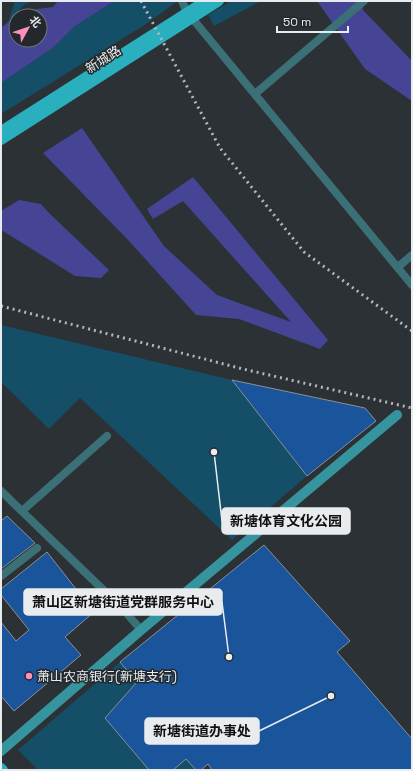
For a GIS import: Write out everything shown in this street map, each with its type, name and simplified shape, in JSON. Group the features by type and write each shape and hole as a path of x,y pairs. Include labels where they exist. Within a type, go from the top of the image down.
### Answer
{"main road":[{"name":"新城路","path":"1,140 189,15 205,1"},
{"name":"新城路","path":"1,131 189,15 219,1"}],"street":[{"path":"182,1 189,15 412,285"},
{"path":"255,94 364,1"},
{"path":"398,267 412,255"},
{"path":"1,751 141,630 397,415"},
{"path":"22,511 107,436"},
{"path":"1,491 123,609 141,630"},
{"path":"1,576 37,548"}],"shaded area":[{"path":"15,1 33,1 21,8 13,8"},
{"path":"58,1 114,1 74,27 54,47 1,83 1,28 8,22 8,48 48,48 48,8 45,8 53,7"},
{"path":"114,1 178,1 143,26 1,114 1,83 54,47 74,27"},
{"path":"231,1 261,1 214,26 208,15"},
{"path":"317,1 362,1 363,10 412,61 412,101 365,69"},
{"path":"82,128 164,246 217,295 291,322 183,201 153,219 147,209 193,177 328,340 320,349 239,319 196,315 129,241 43,153"},
{"path":"19,200 41,204 109,270 101,278 75,276 3,231 1,232 1,211"},
{"path":"1,325 232,380 307,476 232,540 80,398 49,429 1,382"},
{"path":"120,662 137,682 105,718 149,770 38,770 18,750"},
{"path":"186,759 196,770 173,770"}],"building":[{"path":"232,380 365,408 376,421 307,476"},
{"path":"7,516 35,543 1,569 1,521"},
{"path":"264,545 350,641 337,652 412,739 412,770 212,770 208,764 201,770 196,770 186,759 173,770 149,770 105,718 137,682 120,662"},
{"path":"47,552 94,612 65,637 81,655 14,711 1,696 1,622 16,641 29,630 1,595 1,589"}],"railway":[{"path":"141,1 220,148 304,252 412,331"},
{"path":"1,306 243,369 412,408"}],"place":[{"name":"新塘体育文化公园","path":"214,452"},
{"name":"萧山区新塘街道党群服务中心","path":"229,657"},
{"name":"萧山农商银行(新塘支行)","path":"29,676"},
{"name":"新塘街道办事处","path":"331,696"}]}
